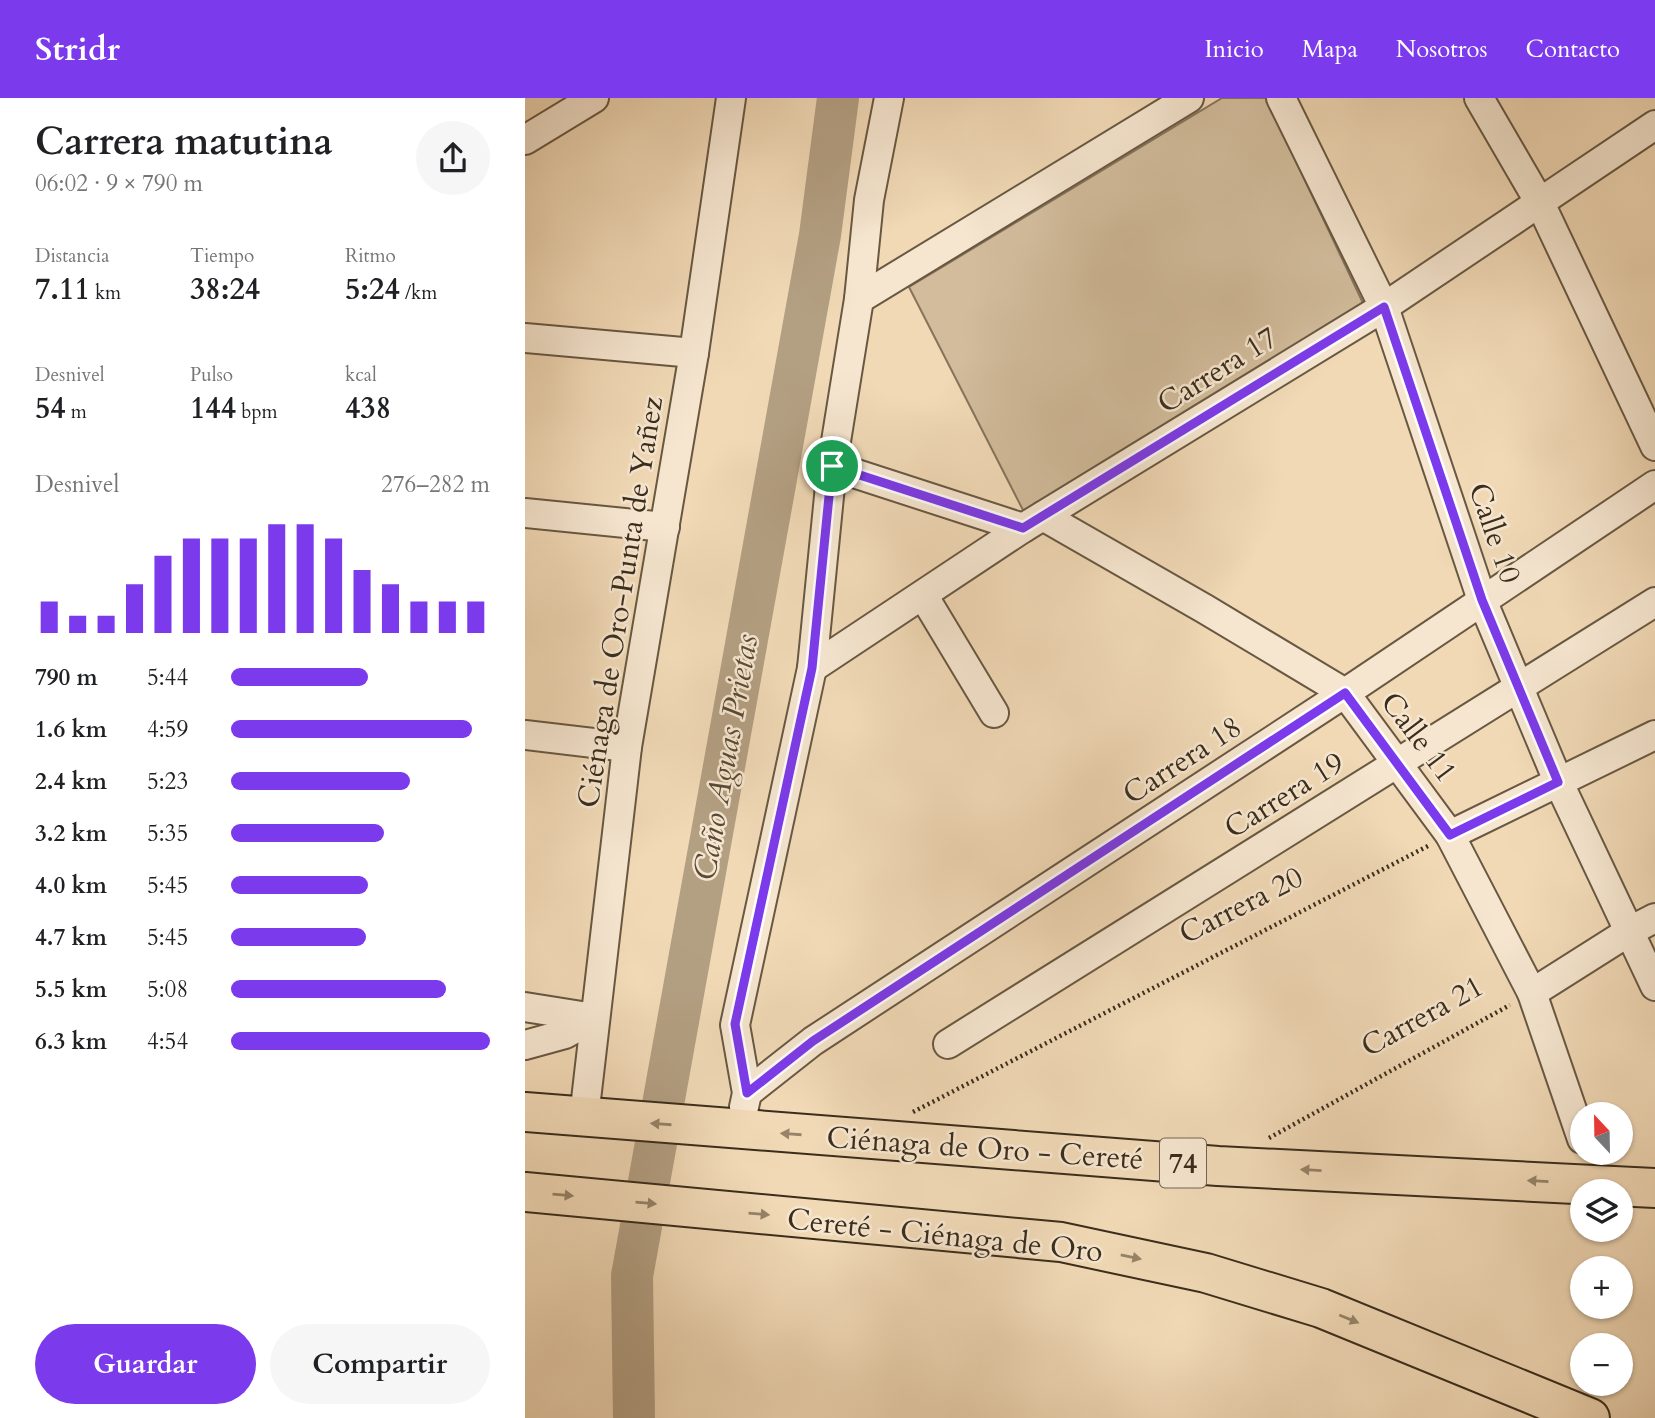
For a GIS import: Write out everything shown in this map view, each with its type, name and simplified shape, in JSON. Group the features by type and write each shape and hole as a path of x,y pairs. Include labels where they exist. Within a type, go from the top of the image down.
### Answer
{"highway":[{"name":"Ciénaga de Oro - Cereté","path":"525,1112 1218,1166 1592,1169 1655,1188"},
{"name":"Cereté - Ciénaga de Oro","path":"525,1192 1061,1242 1206,1273 1321,1308 1590,1418"}],"street":[{"path":"525,140 594,98"},
{"name":"Ciénaga de Oro-Punta de Yañez","path":"597,1119 594,1018 627,747 694,353 731,98"},
{"path":"725,1129 747,1093 735,1024 812,668 832,466 859,299 869,200 888,98"},
{"path":"859,299 1189,98"},
{"name":"Calle 10","path":"1281,98 1384,307 1482,600 1558,782 1643,925 1655,986"},
{"path":"1479,98 1540,203 1655,446"},
{"name":"Carrera 17","path":"812,668 1033,522 1384,307 1655,125"},
{"path":"525,338 694,353"},
{"name":"Calle 11","path":"832,466 1033,522 1205,609 1345,693 1450,835 1532,993 1570,1104"},
{"name":"Carrera 18","path":"747,1093 813,1041 1345,693 1655,485"},
{"path":"525,513 665,527"},
{"path":"923,595 994,713"},
{"name":"Carrera 19","path":"948,1044 1655,602"},
{"path":"525,735 627,747"},
{"path":"1450,835 1655,735"},
{"name":"Carrera 21","path":"1532,993 1643,925"},
{"path":"525,1007 594,1018"},
{"path":"525,1045 565,1034 594,1018"}],"path":[{"name":"Carrera 20","path":"909,1114 1450,835"},
{"name":"Carrera 21","path":"1266,1139 1532,993"}],"shaded area":[{"path":"1222,98 1266,98 1363,303 1025,514 909,287"}],"waterway":[{"name":"Caño Aguas Prietas","path":"634,1418 632,1276 820,235 838,98"}],"route":[{"path":"1384,307 1482,600 1558,782 1450,835 1345,693 813,1041 747,1093 735,1024 812,668 832,466 1023,528 1384,307"}]}
